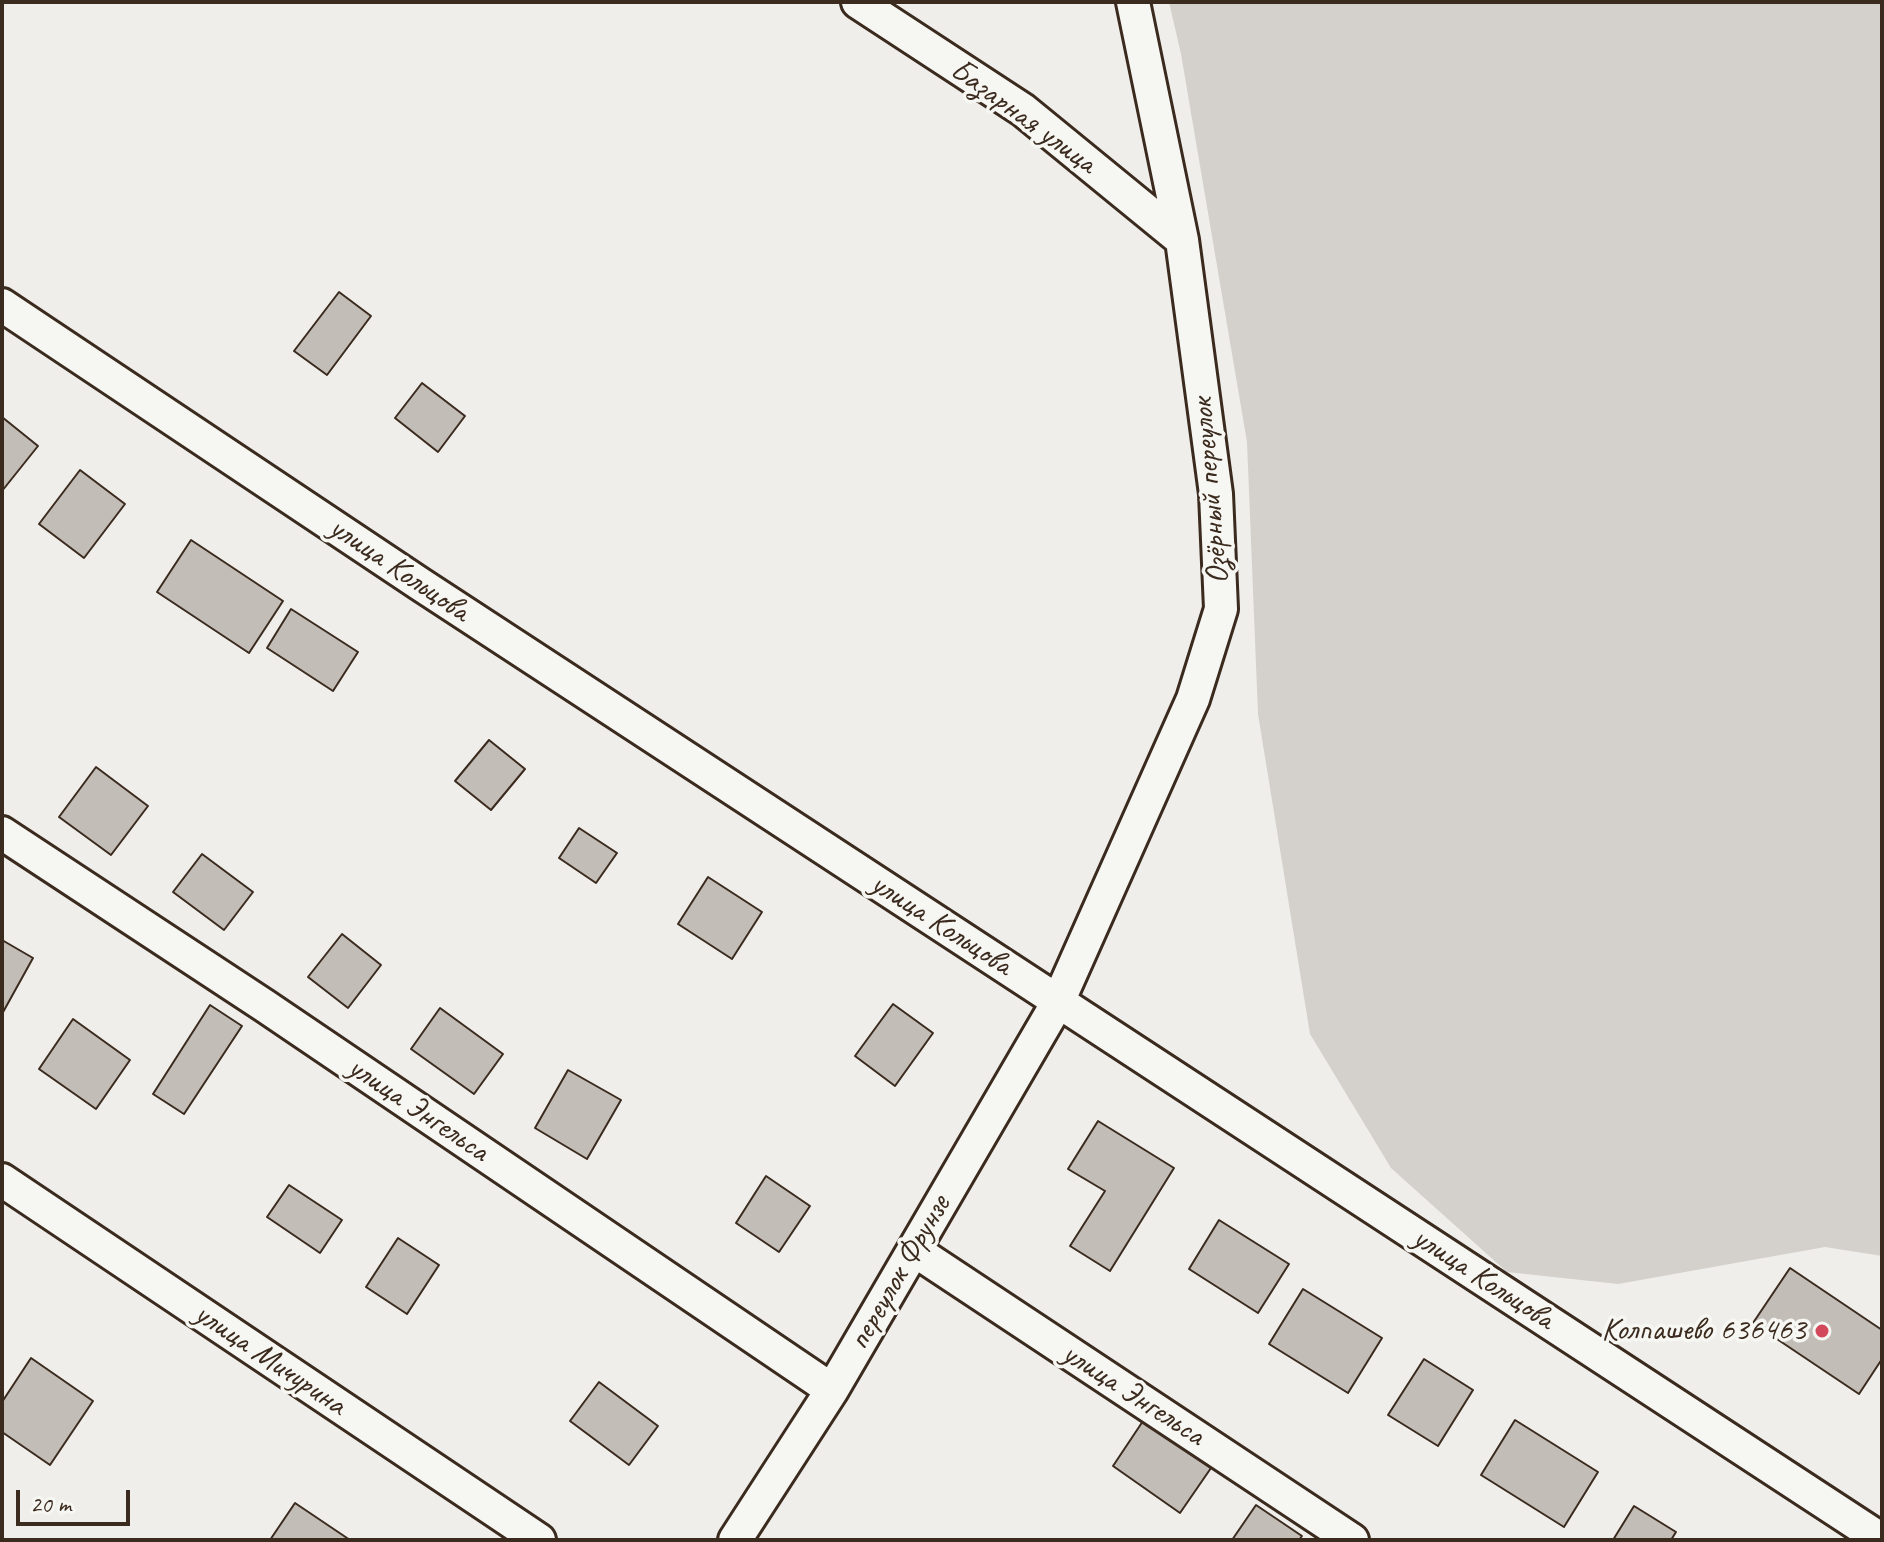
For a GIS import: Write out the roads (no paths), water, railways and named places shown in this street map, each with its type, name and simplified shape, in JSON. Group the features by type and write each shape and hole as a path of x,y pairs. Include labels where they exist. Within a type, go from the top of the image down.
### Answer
{"street":[{"name":"Базарная улица","path":"858,2 1023,110 1182,240"},
{"name":"Озёрный переулок","path":"1058,1002 1193,699 1221,609 1216,494 1182,240 1133,2"},
{"name":"улица Кольцова","path":"2,305 420,584 1882,1540"},
{"name":"улица Энгельса","path":"2,833 265,1006 832,1390"},
{"name":"переулок Фрунзе","path":"735,1540 832,1390 1058,1002"},
{"name":"улица Мичурина","path":"2,1180 539,1540"},
{"name":"улица Энгельса","path":"914,1250 1352,1540"}],"place":[{"name":"Колпашево 636463","path":"1822,1331"}]}
